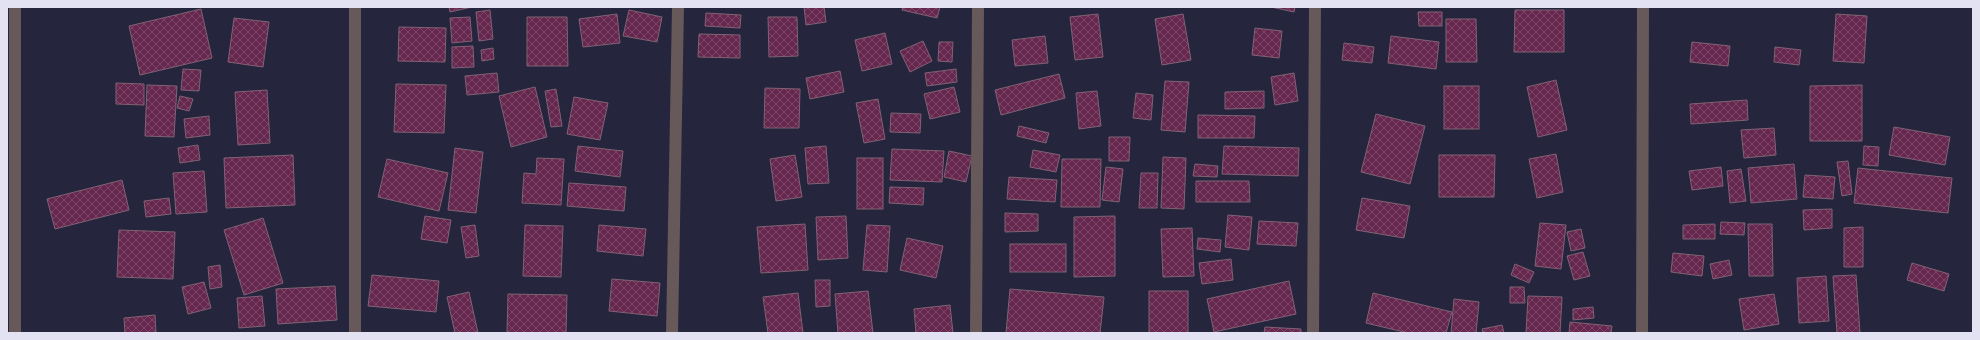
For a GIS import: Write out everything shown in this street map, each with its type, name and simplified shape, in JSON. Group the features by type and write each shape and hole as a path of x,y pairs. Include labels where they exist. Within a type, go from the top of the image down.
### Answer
{"street":[{"path":"15,7 15,333"},
{"path":"355,7 355,333"},
{"path":"672,333 678,7"},
{"path":"976,333 978,7"},
{"path":"1313,333 1315,7"},
{"path":"1642,333 1643,7"}],"building":[{"path":"449,7 472,7 450,12"},
{"path":"804,7 824,7 826,22 806,25"},
{"path":"903,7 940,7 937,18 902,10"},
{"path":"1271,7 1295,7 1294,12"},
{"path":"201,9 212,58 140,75 129,26"},
{"path":"490,10 493,39 479,41 476,12"},
{"path":"629,10 662,17 657,42 623,36"},
{"path":"1515,10 1564,10 1564,52 1514,52"},
{"path":"1418,12 1442,12 1442,26 1419,26"},
{"path":"706,13 741,15 740,28 705,26"},
{"path":"617,14 620,43 583,47 579,19"},
{"path":"1098,14 1103,57 1075,60 1070,17"},
{"path":"1183,14 1191,60 1162,65 1155,19"},
{"path":"1836,14 1867,16 1864,63 1833,61"},
{"path":"470,17 472,41 452,43 450,18"},
{"path":"527,17 567,17 568,66 527,66"},
{"path":"768,17 797,17 798,56 769,57"},
{"path":"234,18 269,22 263,67 228,62"},
{"path":"1446,19 1476,19 1477,62 1446,62"},
{"path":"399,27 446,28 445,62 398,61"},
{"path":"1255,28 1282,31 1279,58 1252,55"},
{"path":"885,33 892,64 862,71 855,40"},
{"path":"699,34 740,35 740,58 698,57"},
{"path":"1045,36 1048,63 1015,66 1012,40"},
{"path":"1391,36 1439,42 1436,69 1388,63"},
{"path":"923,41 932,61 910,72 900,51"},
{"path":"939,42 953,42 952,62 938,61"},
{"path":"1692,42 1730,46 1728,66 1690,62"},
{"path":"1344,43 1374,47 1372,63 1342,60"},
{"path":"473,46 474,67 452,68 452,47"},
{"path":"1775,47 1801,50 1799,65 1774,62"},
{"path":"493,48 494,59 482,61 481,50"},
{"path":"183,69 201,70 199,91 181,90"},
{"path":"956,69 957,82 927,86 925,73"},
{"path":"840,71 844,92 810,99 806,78"},
{"path":"497,73 499,92 467,95 465,76"},
{"path":"1294,73 1298,101 1275,105 1271,77"},
{"path":"1059,74 1065,98 1001,115 995,90"},
{"path":"1556,80 1567,130 1538,137 1527,87"},
{"path":"1165,81 1189,82 1185,132 1161,130"},
{"path":"116,83 144,84 144,105 116,104"},
{"path":"396,84 446,85 444,133 394,132"},
{"path":"147,85 177,86 174,137 145,136"},
{"path":"1862,85 1862,141 1810,141 1810,86"},
{"path":"1444,86 1479,86 1479,129 1444,129"},
{"path":"535,87 547,137 511,147 499,96"},
{"path":"954,87 960,112 930,119 924,94"},
{"path":"765,88 800,89 799,128 764,128"},
{"path":"556,89 562,126 551,127 545,91"},
{"path":"267,90 270,143 238,145 235,92"},
{"path":"1097,91 1101,126 1079,129 1076,93"},
{"path":"1264,91 1264,108 1225,109 1225,92"},
{"path":"1136,93 1153,95 1151,120 1133,118"},
{"path":"180,96 193,99 189,111 177,108"},
{"path":"574,97 608,103 600,140 567,134"},
{"path":"878,99 885,139 864,143 856,103"},
{"path":"1747,100 1748,120 1691,124 1690,104"},
{"path":"891,113 921,114 920,133 890,132"},
{"path":"1376,114 1425,126 1410,184 1361,172"},
{"path":"1198,115 1255,116 1254,138 1198,138"},
{"path":"209,116 210,135 186,138 184,119"},
{"path":"1019,126 1049,133 1046,143 1017,136"},
{"path":"1894,127 1950,137 1945,165 1889,155"},
{"path":"1774,128 1776,155 1744,158 1741,130"},
{"path":"1109,137 1130,137 1129,161 1109,161"},
{"path":"198,145 200,160 180,163 178,148"},
{"path":"578,146 623,151 620,177 575,171"},
{"path":"826,146 829,183 808,184 805,148"},
{"path":"1224,146 1299,148 1298,176 1222,174"},
{"path":"1864,146 1879,147 1878,166 1863,165"},
{"path":"455,148 483,152 476,213 448,210"},
{"path":"892,149 944,151 942,182 890,180"},
{"path":"1033,150 1060,155 1056,172 1030,167"},
{"path":"949,151 972,156 966,182 944,177"},
{"path":"1556,154 1563,192 1537,198 1529,159"},
{"path":"293,155 295,205 226,208 224,158"},
{"path":"795,155 802,197 776,201 770,159"},
{"path":"1439,155 1495,155 1494,197 1439,197"},
{"path":"1163,157 1186,158 1184,209 1161,208"},
{"path":"537,158 564,159 561,205 522,203 524,173 536,174"},
{"path":"857,158 883,158 883,209 857,209"},
{"path":"387,159 448,173 439,211 378,197"},
{"path":"1062,159 1101,159 1100,207 1061,207"},
{"path":"1848,161 1852,194 1842,196 1837,162"},
{"path":"1195,164 1218,166 1217,177 1193,176"},
{"path":"1794,164 1797,199 1751,203 1748,168"},
{"path":"1106,167 1123,169 1119,202 1102,200"},
{"path":"1721,167 1723,186 1692,190 1689,171"},
{"path":"1858,168 1952,178 1948,213 1854,203"},
{"path":"1741,169 1746,201 1730,203 1727,171"},
{"path":"204,171 207,212 176,214 173,173"},
{"path":"1141,173 1158,173 1157,208 1139,208"},
{"path":"1805,175 1835,177 1833,199 1803,197"},
{"path":"1009,177 1057,180 1055,202 1007,199"},
{"path":"122,180 129,210 55,229 47,199"},
{"path":"1196,181 1249,181 1250,202 1196,202"},
{"path":"569,183 626,187 624,211 567,206"},
{"path":"890,187 924,188 923,205 889,203"},
{"path":"169,198 171,214 146,217 144,201"},
{"path":"1362,198 1410,206 1404,238 1356,230"},
{"path":"1832,209 1832,228 1804,230 1803,210"},
{"path":"1005,213 1038,214 1038,231 1005,232"},
{"path":"1228,215 1252,217 1249,250 1225,247"},
{"path":"425,216 451,220 447,243 421,239"},
{"path":"846,216 848,258 818,260 816,217"},
{"path":"1115,216 1115,276 1074,277 1074,217"},
{"path":"263,218 283,283 244,295 224,230"},
{"path":"1259,221 1298,223 1296,246 1257,244"},
{"path":"1721,222 1745,223 1744,235 1720,234"},
{"path":"1540,223 1566,225 1561,269 1535,266"},
{"path":"805,224 808,270 761,273 757,227"},
{"path":"1715,224 1715,239 1683,239 1683,225"},
{"path":"1748,224 1772,224 1773,276 1749,276"},
{"path":"475,225 479,256 466,258 461,227"},
{"path":"525,225 563,226 561,277 523,276"},
{"path":"599,225 646,229 643,256 597,251"},
{"path":"867,225 890,226 887,272 863,270"},
{"path":"1863,227 1863,267 1844,267 1844,228"},
{"path":"1192,228 1194,276 1163,277 1161,229"},
{"path":"1581,229 1585,248 1571,251 1567,232"},
{"path":"119,230 175,232 173,279 117,277"},
{"path":"907,238 943,246 936,278 900,270"},
{"path":"1198,238 1221,240 1220,252 1197,249"},
{"path":"1010,244 1066,244 1066,272 1010,272"},
{"path":"1583,252 1590,276 1574,280 1567,256"},
{"path":"1673,253 1704,256 1702,276 1671,272"},
{"path":"1231,259 1233,280 1202,284 1199,263"},
{"path":"1729,260 1732,275 1713,279 1710,264"},
{"path":"1912,263 1949,274 1944,291 1907,280"},
{"path":"1515,264 1534,272 1529,283 1511,275"},
{"path":"220,265 222,287 210,289 208,267"},
{"path":"372,275 439,281 436,312 368,306"},
{"path":"1856,275 1860,333 1837,333 1833,276"},
{"path":"1826,276 1829,321 1799,323 1797,278"},
{"path":"612,279 660,283 657,316 609,311"},
{"path":"815,280 830,280 830,306 816,307"},
{"path":"1289,281 1296,314 1214,332 1207,299"},
{"path":"204,282 211,308 188,314 182,287"},
{"path":"335,286 337,320 278,324 276,289"},
{"path":"1510,287 1524,287 1525,303 1510,303"},
{"path":"1010,289 1104,297 1100,333 1006,333"},
{"path":"868,291 873,333 838,333 835,294"},
{"path":"1149,291 1188,291 1188,333 1149,333"},
{"path":"469,292 478,333 455,333 447,297"},
{"path":"798,293 803,333 768,333 763,297"},
{"path":"1373,293 1452,312 1446,333 1408,333 1366,323"},
{"path":"508,294 567,295 566,333 507,333"},
{"path":"1774,294 1779,324 1744,330 1739,299"},
{"path":"262,296 265,326 239,328 237,298"},
{"path":"1528,296 1562,297 1560,333 1526,333"},
{"path":"1454,299 1479,302 1476,333 1451,333"},
{"path":"950,305 953,333 916,333 914,309"},
{"path":"1593,307 1594,318 1573,320 1573,309"},
{"path":"155,315 156,333 125,333 124,318"},
{"path":"1570,322 1612,326 1611,333 1569,333"},
{"path":"1502,325 1504,333 1483,333 1482,329"},
{"path":"1265,327 1301,329 1301,333 1264,333"}]}
